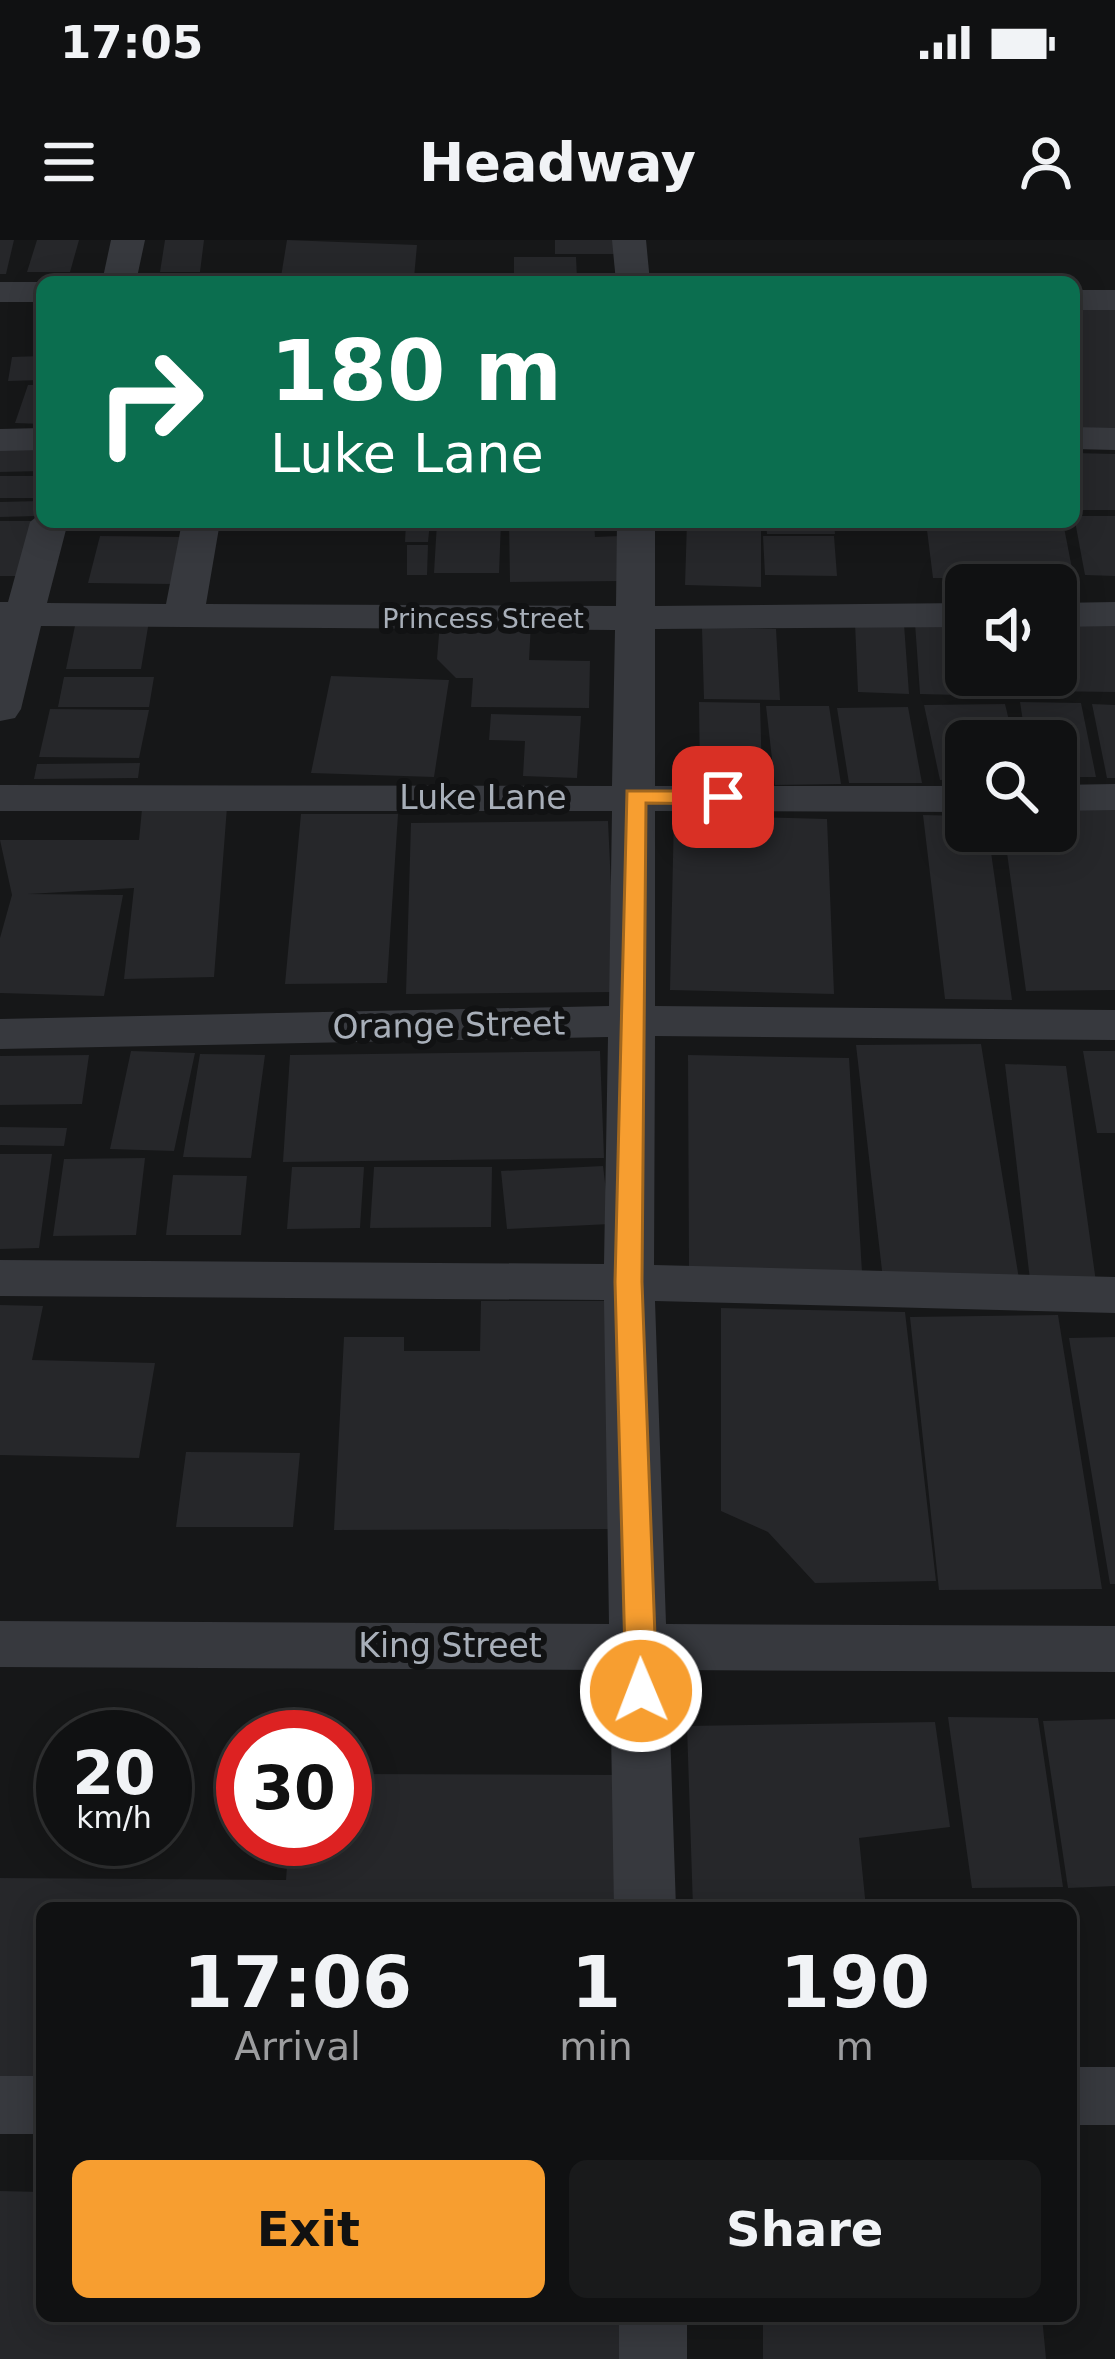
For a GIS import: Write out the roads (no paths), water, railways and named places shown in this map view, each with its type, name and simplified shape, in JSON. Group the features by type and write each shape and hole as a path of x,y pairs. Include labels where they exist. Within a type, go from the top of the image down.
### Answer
{"street":[{"path":"120,276 128,240"},
{"path":"629,240 632,276"},
{"path":"0,292 36,292"},
{"path":"1080,300 1115,300"},
{"path":"1080,438 1115,439"},
{"path":"0,440 36,440"},
{"path":"0,709 12,614 48,528"},
{"path":"184,616 200,528"},
{"path":"636,528 631,618 635,796 628,1282 645,1902"},
{"name":"Princess Street","path":"12,614 945,615"},
{"path":"1077,615 1115,614"},
{"path":"1077,798 1115,797"},
{"name":"Luke Lane","path":"0,798 945,799"},
{"name":"Orange Street","path":"0,1034 629,1021 1115,1024"},
{"path":"0,1278 628,1282 1115,1295"},
{"name":"King Street","path":"0,1644 1115,1649"},
{"path":"1077,2096 1115,2096"},
{"path":"0,2105 36,2105"},
{"path":"653,2322 653,2359"}]}
